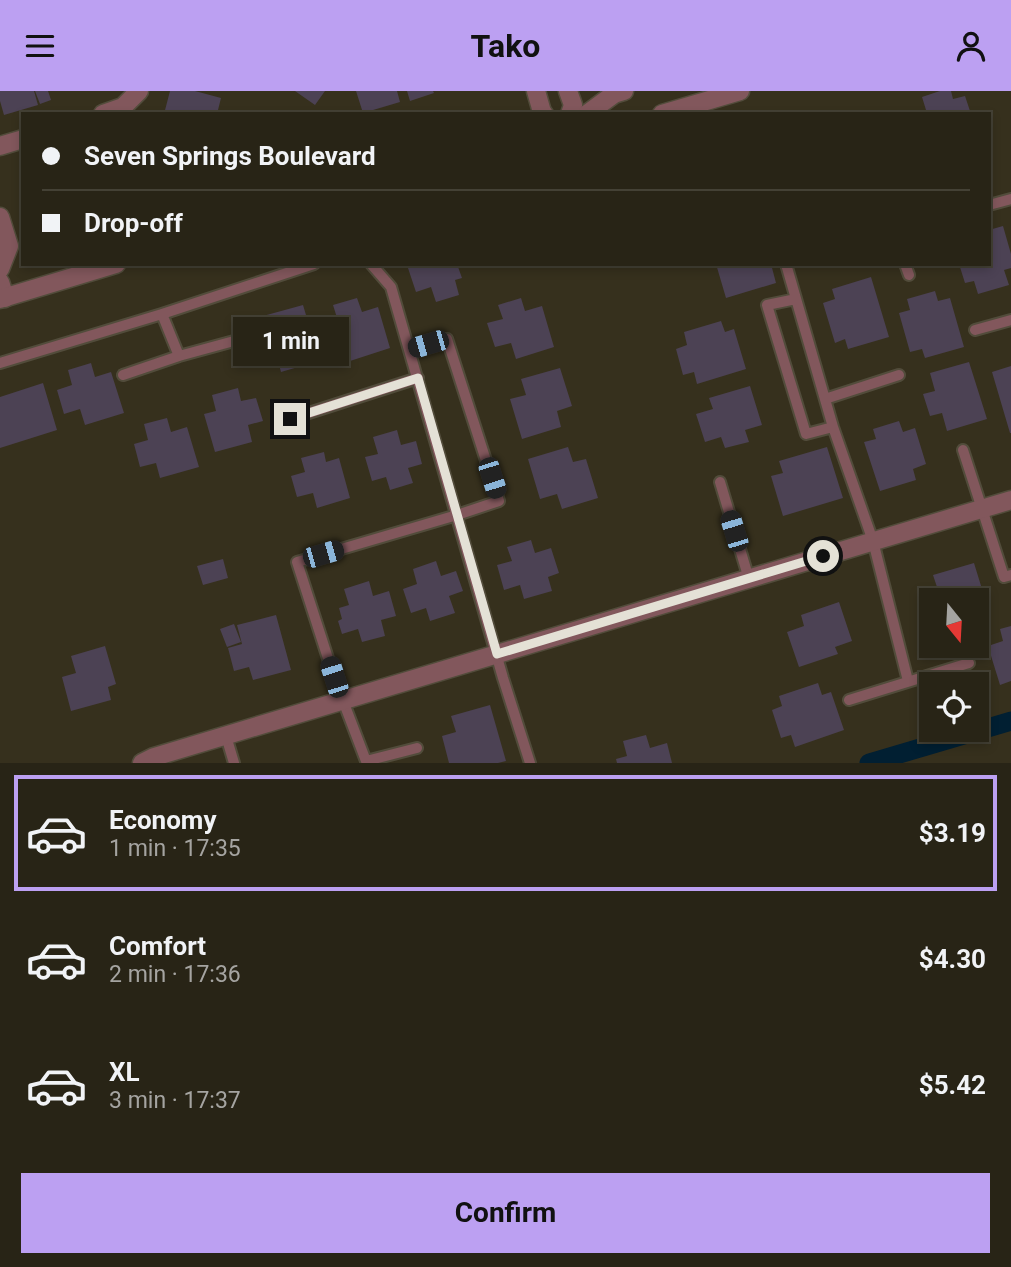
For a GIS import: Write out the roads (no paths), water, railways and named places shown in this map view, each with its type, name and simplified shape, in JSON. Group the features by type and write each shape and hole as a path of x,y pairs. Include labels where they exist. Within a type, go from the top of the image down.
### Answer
{"street":[{"path":"109,112 123,107 139,91"},
{"path":"536,91 542,112"},
{"path":"568,91 573,105 571,112"},
{"path":"590,112 614,94 624,91"},
{"path":"669,112 740,91"},
{"path":"0,146 21,140"},
{"path":"0,217 9,246 0,269"},
{"path":"2,293 108,266"},
{"path":"142,763 154,757 1011,500"}],"lane":[{"path":"991,204 1011,198"},
{"path":"0,363 308,266"},
{"path":"373,266 391,287 530,763"},
{"path":"789,266 796,299 833,427 873,541 908,681"},
{"path":"796,299 767,305 806,434 833,427"},
{"path":"162,314 179,356"},
{"path":"975,330 1011,320"},
{"path":"409,349 447,339 499,501 297,562 334,677 366,761 417,748"},
{"path":"123,375 234,341"},
{"path":"825,399 899,375"},
{"path":"290,419 418,378"},
{"path":"962,450 1004,577 1011,575"},
{"path":"720,482 749,579"},
{"path":"849,700 969,663"},
{"path":"226,736 234,763"}],"waterway":[{"path":"869,763 1011,721"}]}
